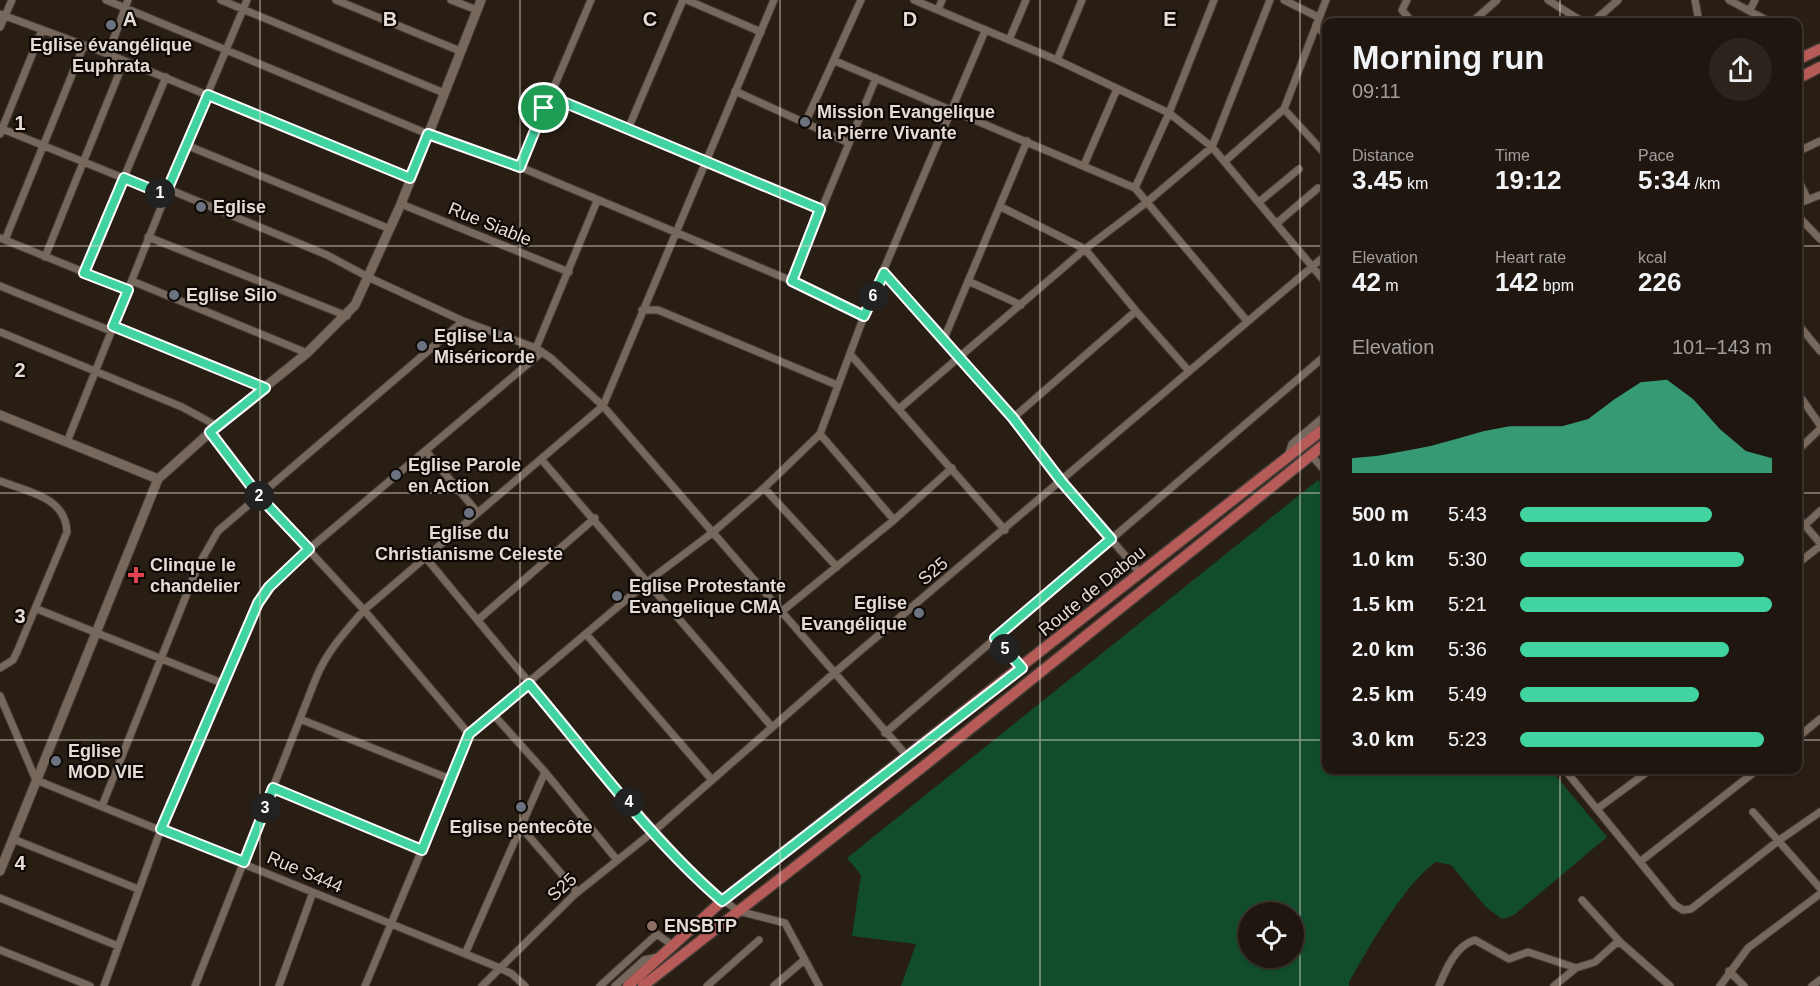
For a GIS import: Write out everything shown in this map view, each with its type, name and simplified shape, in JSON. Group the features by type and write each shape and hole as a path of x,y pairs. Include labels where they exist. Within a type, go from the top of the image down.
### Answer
{"main road":[{"path":"1802,58 1820,49"},
{"path":"1802,76 1820,68"},
{"name":"Route de Dabou","path":"628,986 722,901 1022,668 1322,429"},
{"path":"642,986 911,776 1322,446"}],"street":[{"path":"0,27 2,15 12,0"},
{"path":"106,0 127,4 428,134 520,167 792,281 864,316"},
{"path":"220,0 444,93"},
{"path":"67,442 148,237 247,0"},
{"path":"336,0 460,51"},
{"path":"451,0 477,10"},
{"path":"0,871 158,479 213,429 307,353 347,316 370,278 481,0"},
{"path":"520,167 591,0"},
{"path":"628,129 685,0 761,32"},
{"path":"195,986 324,658 364,610 603,406 774,0"},
{"path":"806,121 861,0"},
{"path":"914,0 1057,60 1169,113 1212,147 1225,161 1322,278"},
{"path":"938,10 942,0"},
{"path":"1009,40 1026,0"},
{"path":"1057,60 1082,0"},
{"path":"1136,188 1214,0"},
{"path":"900,408 1085,249 1147,202 1212,147 1270,0"},
{"path":"1284,0 1317,21 1322,29"},
{"path":"1225,161 1284,109 1326,0"},
{"path":"1407,0 1402,10 1409,18"},
{"path":"1477,18 1497,0"},
{"path":"1548,0 1576,18"},
{"path":"1598,18 1618,0"},
{"path":"1695,0 1698,18"},
{"path":"1729,0 1763,18"},
{"path":"1750,10 1755,0"},
{"path":"108,54 127,4"},
{"path":"2,15 166,77 410,178"},
{"path":"42,30 1,131 45,145 124,178 167,192 327,255 370,278 463,321 539,350 603,406 833,674 907,756"},
{"path":"365,986 469,734 647,582 712,533 764,488 820,434 864,316 985,30"},
{"path":"84,45 45,145 2,239 128,290"},
{"path":"45,256 124,61"},
{"path":"835,61 1136,188 1247,321"},
{"path":"84,273 166,77"},
{"path":"792,281 876,78"},
{"path":"1084,165 1117,89"},
{"path":"735,91 806,121 849,143"},
{"path":"549,96 820,209"},
{"path":"1284,109 1322,152"},
{"path":"943,341 1027,141"},
{"path":"1802,150 1820,141"},
{"path":"186,145 390,229"},
{"path":"1260,202 1299,169"},
{"path":"1802,187 1808,200"},
{"path":"1277,223 1318,188"},
{"path":"1802,202 1820,195"},
{"path":"104,986 161,829 222,682 264,595 309,549 426,451 539,350 597,201"},
{"name":"Rue Siable","path":"401,204 569,272"},
{"path":"1001,207 1085,249 1188,370"},
{"path":"1802,220 1820,239"},
{"path":"148,237 347,316"},
{"name":"S25","path":"482,986 577,892 654,831 833,674 1322,258"},
{"path":"884,273 1013,418 1061,481 1140,573"},
{"path":"132,281 307,353"},
{"path":"969,281 1022,304"},
{"path":"0,286 265,388"},
{"path":"642,310 658,310 837,385"},
{"path":"1013,418 1136,311"},
{"path":"102,806 198,566 211,541 258,495 463,321"},
{"path":"1802,328 1820,351"},
{"path":"0,332 182,407 213,429 258,495 364,610 469,734"},
{"path":"850,354 900,408 1005,530"},
{"path":"885,733 1322,358"},
{"path":"1802,400 1820,427 1802,446"},
{"path":"0,415 158,479"},
{"path":"1287,458 1292,444 1322,418"},
{"path":"820,434 894,520"},
{"path":"426,451 478,513"},
{"path":"1311,455 1322,467"},
{"path":"541,459 772,727"},
{"path":"781,612 894,520 952,468"},
{"path":"0,481 50,501 66,518 67,532 37,609 13,660 0,668"},
{"path":"764,488 837,567"},
{"path":"1806,525 1820,511"},
{"path":"479,619 594,518"},
{"path":"1802,521 1820,544 1802,560"},
{"path":"426,558 479,619 529,684 654,831 704,885 738,911 785,923 803,961 819,986"},
{"path":"37,609 222,682"},
{"path":"587,635 712,780"},
{"path":"995,638 1022,668"},
{"path":"0,696 36,780"},
{"path":"492,713 545,772 617,860"},
{"path":"300,718 450,779"},
{"path":"1802,734 1820,719"},
{"path":"465,954 545,772"},
{"path":"1568,774 1675,905 1683,910 1691,909 1778,841 1820,812"},
{"path":"1597,809 1645,774"},
{"path":"1641,861 1752,774"},
{"name":"Rue S444","path":"36,780 244,862 391,926 500,968 512,974 525,986"},
{"path":"273,788 422,850"},
{"path":"1753,812 1820,888"},
{"path":"520,826 577,892"},
{"path":"13,839 138,889"},
{"path":"279,986 313,892"},
{"path":"1723,984 1729,971 1748,948 1820,894"},
{"path":"0,898 118,946"},
{"path":"1582,900 1621,943 1670,986"},
{"path":"600,986 657,934 672,945"},
{"path":"708,986 759,940"},
{"path":"1439,986 1446,969 1465,943 1475,940 1509,959 1528,952 1576,968"},
{"path":"1554,986 1576,968 1595,962 1615,944 1621,943"},
{"path":"0,950 90,986"},
{"path":"615,986 629,971 644,960 658,957"},
{"path":"774,986 803,961"},
{"path":"623,964 629,971"},
{"path":"656,986 664,968"},
{"path":"1729,971 1744,986"},
{"path":"1812,986 1820,980"}],"green space":[{"path":"1318,480 1322,485 1322,774 1554,774 1607,837 1514,915 1502,919 1486,907 1451,865 1436,862 1412,885 1388,917 1349,982 1349,986 901,986 916,944 852,936 861,875 847,858"}],"place":[{"name":"Eglise évangélique Euphrata","path":"111,25"},
{"name":"Mission Evangelique la Pierre Vivante","path":"805,122"},
{"name":"Eglise","path":"201,207"},
{"name":"Eglise Silo","path":"174,295"},
{"name":"Eglise La Miséricorde","path":"422,346"},
{"name":"Eglise Parole en Action","path":"396,475"},
{"name":"Eglise du Christianisme Celeste","path":"469,513"},
{"name":"Clinque le chandelier","path":"136,575"},
{"name":"Eglise Protestante Evangelique CMA","path":"617,596"},
{"name":"Eglise Evangélique","path":"919,613"},
{"name":"Eglise MOD VIE","path":"56,761"},
{"name":"Eglise pentecôte","path":"521,807"},
{"name":"ENSBTP","path":"652,926"}],"route":[{"path":"208,95 410,178 428,134 520,167 544,108 549,96 561,99 820,209 792,281 864,316 884,273 1013,418 1061,481 1111,539 995,638 1022,668 722,901 688,870 529,684 479,723 469,734 422,850 345,816 273,788 244,862 161,829 222,682 258,603 269,587 309,549 258,495 210,432 265,388 113,326 128,290 84,273 124,178 165,195 208,95"}]}
